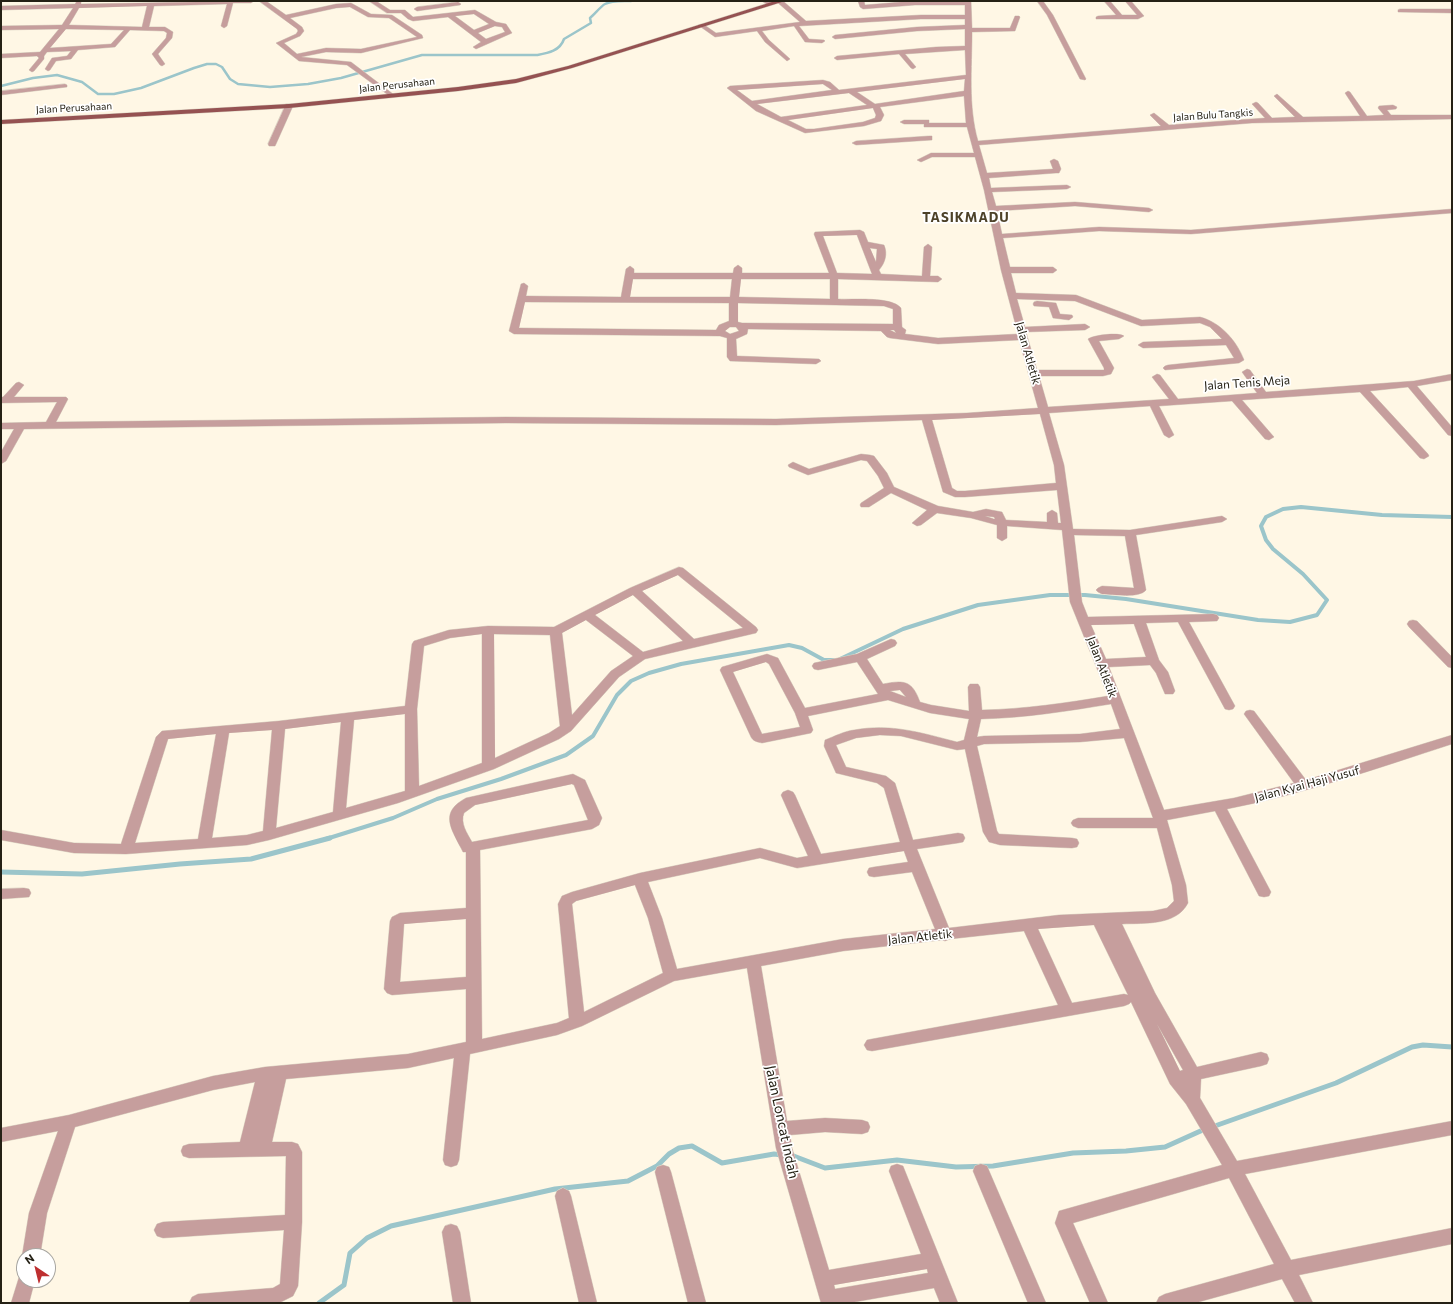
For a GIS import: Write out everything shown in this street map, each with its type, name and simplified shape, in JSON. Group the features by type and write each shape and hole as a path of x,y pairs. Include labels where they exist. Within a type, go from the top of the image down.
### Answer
{"main road":[{"name":"Jalan Perusahaan","path":"2,123 290,106 458,89 516,81 570,67 768,2 781,1"}],"street":[{"path":"1,5 7,1"},
{"path":"224,26 231,1"},
{"path":"1,8 97,3 151,4 251,1"},
{"path":"262,1 298,26 301,31 298,35 279,43 296,56 302,60 349,64 391,95"},
{"path":"317,1 328,8"},
{"path":"372,1 389,12 466,1"},
{"path":"781,1 805,23"},
{"path":"861,1 863,7 913,2 968,2"},
{"path":"1040,1 1050,15 1083,79"},
{"path":"1107,1 1117,10 1120,17"},
{"path":"1098,18 1141,16 1128,1"},
{"path":"913,2 921,17"},
{"name":"Jalan Atletik","path":"1,1135 69,1122 213,1083 272,1073 408,1061 558,1029 577,1022 671,976 843,945 945,935 1028,924 1105,918 1153,917 1171,913 1181,903 1179,885 1160,820 1128,733 1076,602 1059,465 1021,334 997,236 988,190 970,125 967,100 969,77 968,2"},
{"path":"452,3 468,12"},
{"path":"1,56 40,55 47,50 79,4"},
{"path":"145,29 151,4"},
{"path":"411,4 417,9"},
{"path":"285,16 351,5 370,16 390,16 420,36 420,38 411,41 361,51 326,50 296,56"},
{"path":"1400,11 1428,8 1452,11"},
{"path":"403,11 413,19 475,12 494,24 504,25 509,32 476,46"},
{"path":"448,14 485,42"},
{"path":"701,25 714,35 805,23 921,17 969,17"},
{"path":"835,37 916,29 1013,30 1017,17"},
{"path":"904,18 916,29"},
{"path":"846,22 858,35"},
{"path":"162,64 155,54 169,38 170,32 167,30 169,23"},
{"path":"473,33 494,24"},
{"path":"795,24 807,41 822,41"},
{"path":"1,34 4,28 63,27 167,30"},
{"path":"47,50 114,46 128,29"},
{"path":"758,29 767,41 787,59"},
{"path":"837,58 968,48"},
{"path":"48,69 54,59 69,58 75,49"},
{"path":"349,64 361,51"},
{"path":"900,52 913,67"},
{"path":"32,70 42,58 40,55"},
{"path":"750,104 948,78 969,77"},
{"path":"838,92 824,82 730,88 750,104 779,119 803,130 814,131 874,121 878,119 880,114 875,106 876,104 858,90"},
{"path":"1,94 65,86"},
{"path":"851,91 875,106"},
{"path":"779,119 968,93"},
{"path":"1348,94 1365,118"},
{"path":"1277,96 1301,119"},
{"path":"1256,104 1271,121"},
{"path":"272,144 290,106"},
{"path":"1389,118 1382,108 1393,107"},
{"path":"924,114 931,146"},
{"path":"1154,115 1167,128"},
{"name":"Jalan Bulu Tangkis","path":"975,143 1301,119 1452,117"},
{"path":"904,122 970,125"},
{"path":"1092,125 1101,134"},
{"path":"856,143 929,138"},
{"path":"921,160 931,155 978,155"},
{"path":"983,176 1056,171 1054,161"},
{"path":"988,190 1067,187"},
{"path":"991,209 1075,204 1149,210"},
{"path":"997,236 1064,232 1082,229 1122,228 1167,232 1204,231 1452,211"},
{"path":"834,301 834,276 818,234 860,232 876,273"},
{"path":"864,244 881,247 882,259 876,273"},
{"path":"926,278 928,247"},
{"path":"1005,270 1053,270"},
{"path":"625,299 630,271 737,272 834,276 876,273 938,279"},
{"path":"722,330 731,336 740,335 740,327 734,300 737,272"},
{"path":"524,286 515,329 722,330 740,327 899,331 914,339 938,341 1085,327"},
{"path":"1013,300 1076,298 1142,323 1206,321 1212,324 1229,342 1239,360 1168,368"},
{"path":"521,299 834,301 884,303 893,305 897,308 899,331"},
{"path":"1013,300 1052,304 1055,306 1056,316 1069,317"},
{"path":"731,336 733,359 816,361"},
{"path":"1033,373 1108,372 1108,368 1092,339 1119,336"},
{"path":"1143,345 1229,342"},
{"path":"1247,372 1263,395"},
{"path":"1157,377 1176,402"},
{"name":"Jalan Tenis Meja","path":"1,426 506,420 768,422 926,418 1363,389 1410,384 1452,377"},
{"path":"1410,384 1452,434"},
{"path":"4,400 19,385"},
{"path":"1363,389 1424,456"},
{"path":"1234,397 1269,437"},
{"path":"4,400 63,399 50,425"},
{"path":"1153,403 1169,435"},
{"path":"926,418 947,490 950,493 965,494 1062,486"},
{"path":"1,461 21,426"},
{"path":"1,444 12,443"},
{"path":"793,465 808,472 861,457 870,458 883,475 890,489 935,509 973,515 985,520 1000,513 1068,530 1130,533 1222,519"},
{"path":"865,505 890,489"},
{"path":"916,523 935,509"},
{"path":"1052,512 1053,526"},
{"path":"1000,513 1002,538"},
{"path":"1102,590 1136,592 1140,590 1130,533"},
{"path":"1,835 74,848 126,849 247,840 269,835 412,793 488,766 554,736 567,728 615,674 641,656 692,643 749,632 752,630 679,570 634,590 556,631 488,630 449,634 418,644 411,709 412,793"},
{"path":"634,590 692,643"},
{"path":"587,615 641,656"},
{"path":"1181,618 1229,706"},
{"path":"1084,621 1213,618"},
{"path":"1140,620 1153,661 1162,672 1169,690"},
{"path":"1413,624 1452,664"},
{"path":"488,630 488,766"},
{"path":"556,631 567,728"},
{"path":"818,666 860,657 891,643"},
{"path":"860,657 884,692 930,709 963,715 1008,714 1046,710 1114,699"},
{"path":"771,659 801,713 808,728 807,730 762,739 758,738 726,670 771,659"},
{"path":"1101,663 1153,661"},
{"path":"974,687 976,715 970,742 990,832 994,838 1000,840 1072,843"},
{"path":"801,713 884,692"},
{"path":"126,849 161,738 167,734 280,725 411,709"},
{"path":"1250,714 1303,786"},
{"path":"339,815 348,717"},
{"path":"269,835 280,725"},
{"path":"204,844 222,730"},
{"path":"945,935 908,845 890,786 881,779 841,770 830,746 831,742 865,732 901,732 954,746 962,746 970,742 984,740 1080,738 1128,733"},
{"name":"Jalan Kyai Haji Yusuf","path":"1078,823 1160,820 1303,786 1389,761 1452,739"},
{"path":"451,1160 469,1049 472,850 456,820 456,812 463,805 471,801 572,779 580,783 595,818 594,822 587,825 471,847"},
{"path":"788,795 817,860"},
{"path":"1219,806 1264,892"},
{"path":"577,1022 565,904 567,900 572,897 640,878 760,853 791,862 817,860 958,838"},
{"path":"469,1049 469,913 471,847"},
{"path":"874,872 916,866"},
{"path":"640,878 655,918 671,976"},
{"path":"1,894 24,893"},
{"path":"469,913 400,919 397,921 392,989 469,983"},
{"path":"1105,918 1193,1074 1192,1099"},
{"path":"1105,918 1176,1079 1192,1099 1233,1169 1288,1270 1304,1303"},
{"path":"1028,924 1067,1009"},
{"name":"Jalan Loncat Indah","path":"754,961 771,1075 786,1154 830,1300"},
{"path":"872,1045 1124,1000"},
{"path":"1176,1079 1261,1059"},
{"path":"254,1148 272,1073"},
{"path":"33,1248 38,1213 69,1122"},
{"path":"781,1129 826,1124 862,1127"},
{"path":"1099,1303 1064,1223 1065,1217 1233,1169 1452,1129"},
{"path":"189,1151 254,1148 292,1149 294,1151 289,1286 287,1290 275,1296 198,1303"},
{"path":"897,1171 949,1303"},
{"path":"981,1171 1036,1303"},
{"path":"663,1172 697,1303"},
{"path":"563,1196 588,1303"},
{"path":"162,1230 292,1222"},
{"path":"451,1232 462,1303"},
{"path":"1165,1303 1288,1270 1452,1236"},
{"path":"823,1279 932,1260"},
{"path":"830,1300 940,1280"},
{"path":"20,1303 24,1288"}],"waterway":[{"path":"1,86 33,78 57,75 82,82 98,94 114,94 141,88 207,64 216,64 222,67 230,79 238,84 270,87 308,84 341,78 422,55 537,55 557,49 564,39 591,23 590,18 605,4 614,1 631,1"},
{"path":"840,659 903,629 978,605 1050,595 1085,595 1126,599 1258,620 1290,622 1317,615 1327,600 1303,574 1273,549 1266,540 1261,526 1266,517 1283,509 1301,507 1382,515 1452,517"},
{"path":"326,839 393,818 437,799 501,779 566,755 593,736 617,695 631,681 649,673 681,664 789,645 802,648 824,660 834,660"},
{"path":"1,872 82,874 180,864 251,859 330,838"},
{"path":"1212,1127 1336,1083 1412,1047 1423,1045 1452,1047"},
{"path":"791,1155 825,1168 897,1160 956,1167 993,1166 1073,1153 1126,1151 1165,1147 1205,1129"},
{"path":"319,1303 344,1285 350,1253 367,1238 391,1226 555,1189 628,1181 657,1166 669,1154 679,1148 692,1146 722,1163 774,1154 782,1155"}],"district":[{"name":"TASIKMADU","path":"966,218"}]}
